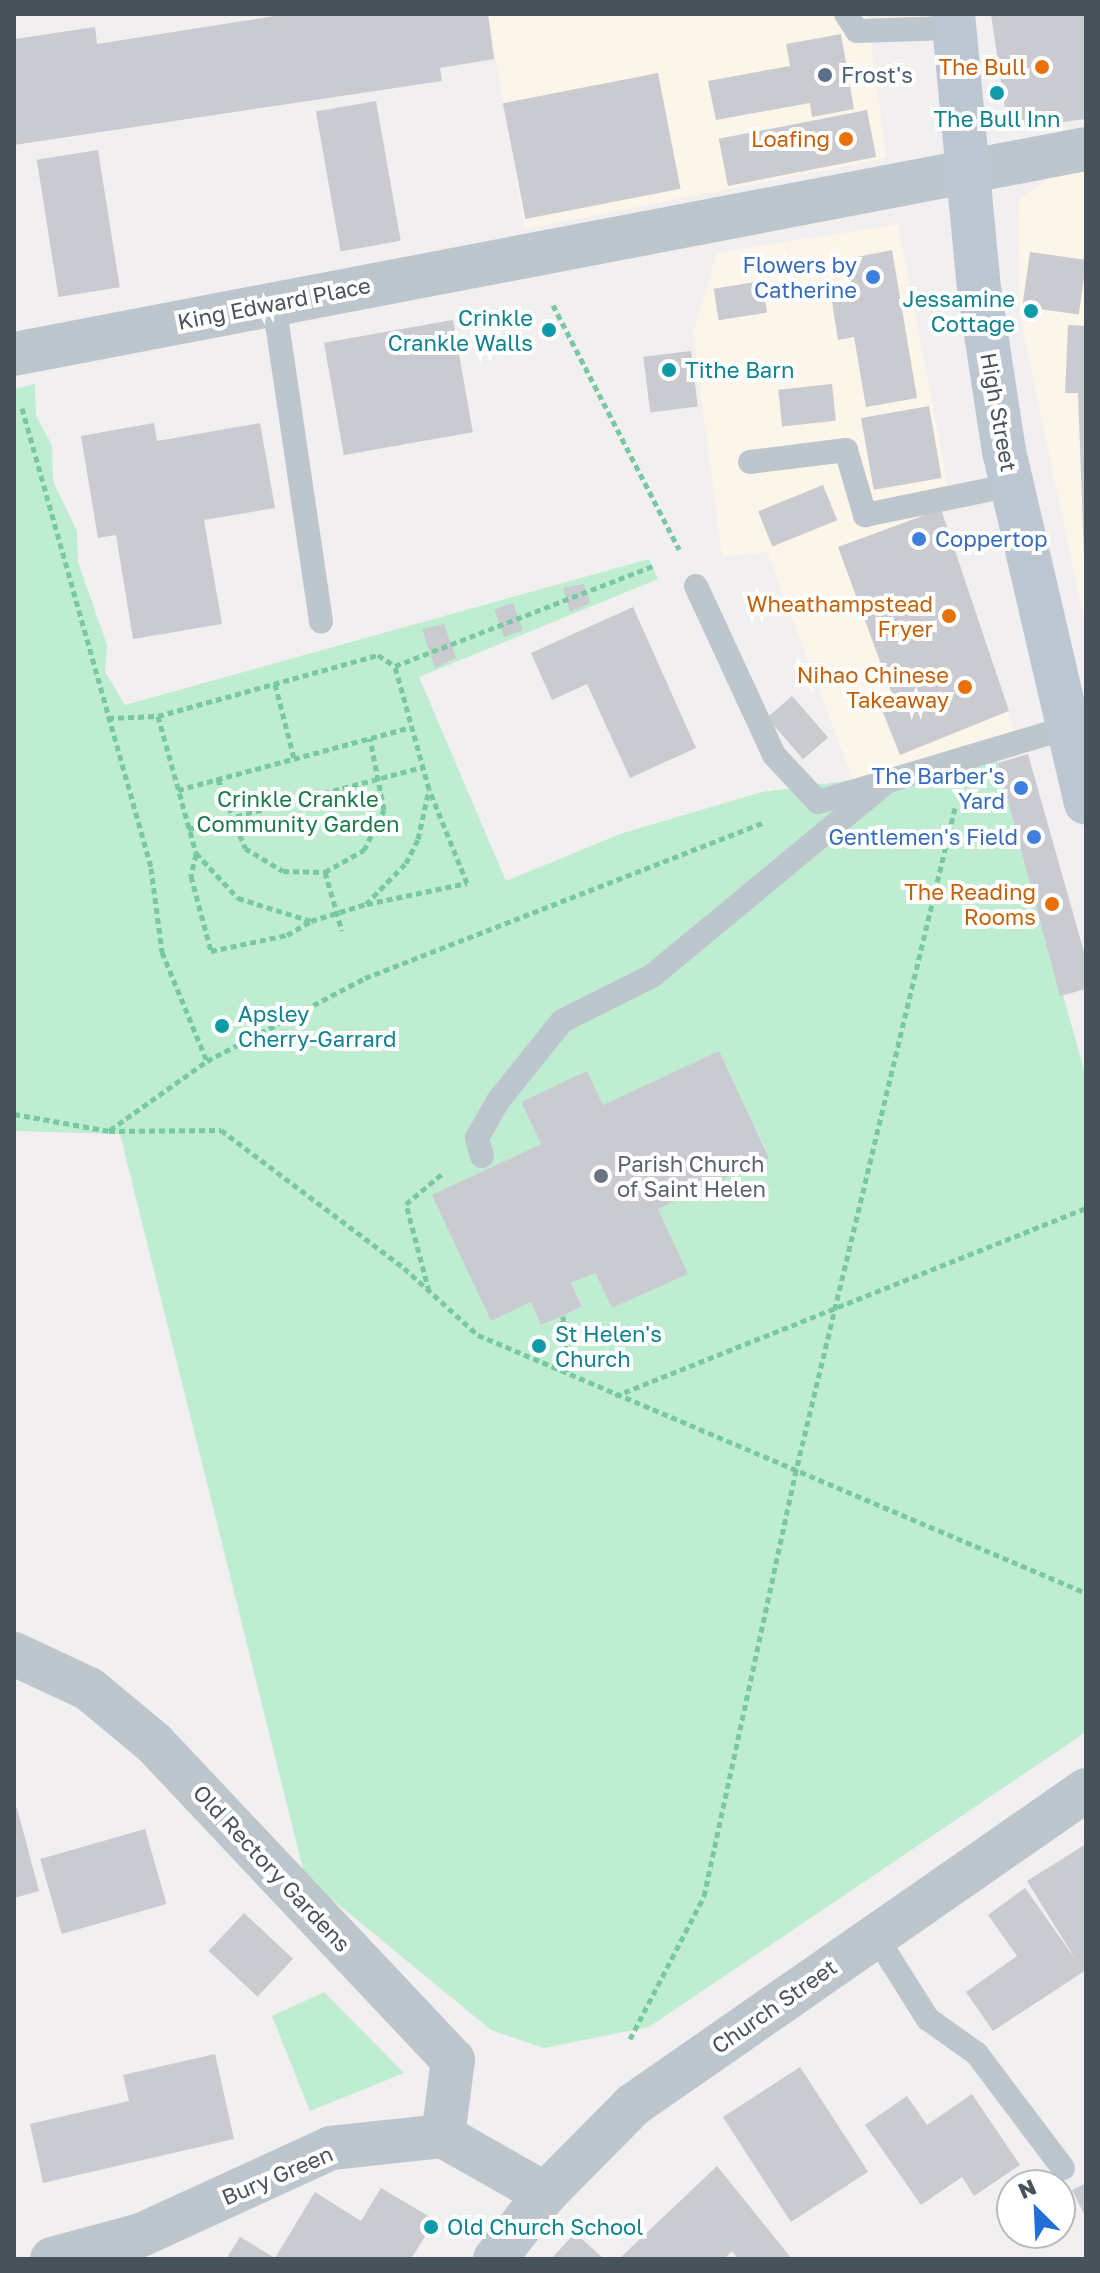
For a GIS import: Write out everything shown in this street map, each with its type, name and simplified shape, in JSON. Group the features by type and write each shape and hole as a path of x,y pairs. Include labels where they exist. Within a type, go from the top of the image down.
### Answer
{"main road":[{"name":"High Street","path":"953,21 965,173 1012,485 1066,728 1086,803"}],"street":[{"name":"King Edward Place","path":"16,375 274,303 1086,149"},
{"name":"Old Rectory Gardens","path":"14,1654 89,1689 154,1743 453,2060 443,2136"},
{"name":"Church Street","path":"495,2259 545,2194 633,2105 1086,1790"},
{"path":"443,2136 545,2194"},
{"name":"Bury Green","path":"52,2259 141,2235 331,2148 443,2136"}],"lane":[{"path":"846,14 857,31 953,21"},
{"path":"274,303 321,622"},
{"path":"750,462 846,450 865,515 1012,485"},
{"path":"696,586 774,755 818,802 1066,728"},
{"path":"482,1156 477,1138 498,1101 562,1021 652,976 883,785"},
{"path":"875,1935 928,2019 977,2054 1063,2168"}],"path":[{"path":"395,666 652,568 680,550 548,296 534,252"},
{"path":"16,375 151,868 162,952 207,1061"},
{"path":"108,718 158,716 378,655 395,666 429,789 467,883 398,903 366,904 311,921 287,935 211,951 191,876 196,853"},
{"path":"275,684 294,758"},
{"path":"158,716 196,853 238,898 311,921"},
{"path":"178,790 411,727"},
{"path":"218,779 228,818 263,863 303,875 325,872 364,850 377,829 381,778 370,738"},
{"path":"626,2046 671,1972 704,1896 795,1475 839,1308 966,760"},
{"path":"188,829 423,767"},
{"path":"366,904 406,863 429,789"},
{"path":"109,1131 207,1061 365,978 818,802"},
{"path":"325,872 342,931"},
{"path":"14,1114 109,1131 221,1130 429,1291 478,1335 795,1475 1086,1593"},
{"path":"429,1291 406,1204 422,1184 482,1156"},
{"path":"614,1396 1086,1208"},
{"path":"563,1316 567,1375"}],"shaded area":[{"path":"488,14 876,14 868,17 886,158 525,229"},
{"path":"1086,167 1086,629 1019,312 1018,200 1051,176"},
{"path":"898,224 947,481 941,509 1015,732 853,780 767,552 722,557 693,332 717,253"}],"green space":[{"name":"Crinkle Crankle Community Garden","path":"35,384 36,416 52,445 53,481 77,531 78,562 107,645 105,672 125,705 649,559 658,579 419,677 506,881 620,834 762,792 853,780 981,741 998,763 1086,1077 1086,1732 649,2027 544,2048 491,2030 305,1877 120,1134 14,1131 14,389","holes":["719,1052 769,1157 658,1209 687,1274 612,1308 595,1273 571,1283 582,1306 542,1325 531,1302 491,1321 433,1195 541,1144 521,1102 587,1072 603,1105"]},
{"path":"324,1992 404,2073 310,2111 272,2016"}],"building":[{"path":"287,14 488,14 494,59 440,68 442,81 14,145 15,39 95,27 97,44"},
{"name":"The Bull","path":"991,14 1086,14 1086,119 1008,129"},
{"path":"841,34 854,109 812,117 810,103 716,120 708,81 790,66 786,44"},
{"path":"658,73 681,189 525,219 503,103"},
{"path":"376,101 401,241 341,251 316,112"},
{"path":"867,110 876,157 728,186 719,139"},
{"path":"98,150 120,287 59,297 37,160"},
{"path":"892,250 917,398 866,407 854,337 838,340 832,302 854,298 847,259"},
{"path":"1030,252 1086,260 1079,314 1022,306"},
{"path":"762,281 767,313 719,320 714,289"},
{"path":"453,320 473,432 344,455 324,343"},
{"path":"1068,325 1086,326 1084,557 1078,393 1065,393"},
{"name":"Tithe Barn","path":"691,351 698,407 650,412 643,357"},
{"path":"832,384 836,421 782,426 778,390"},
{"path":"929,406 942,478 874,490 861,418"},
{"path":"154,423 157,441 260,423 275,508 204,520 222,624 133,639 116,535 98,538 81,436"},
{"path":"823,485 837,520 772,546 758,511"},
{"path":"941,509 1009,711 900,755 882,710 896,705 838,547"},
{"path":"584,584 590,603 570,612 563,588"},
{"path":"513,603 523,630 504,637 494,610"},
{"path":"633,607 696,748 630,778 587,684 552,700 531,653"},
{"path":"444,624 456,658 435,668 422,629"},
{"path":"792,696 828,738 803,759 767,718"},
{"path":"1028,754 1086,959 1086,989 1060,996 998,763"},
{"name":"Parish Church of Saint Helen","path":"719,1051 769,1158 658,1209 688,1274 612,1308 595,1273 571,1283 582,1306 563,1316 541,1325 531,1302 491,1321 432,1195 541,1144 521,1102 587,1071 603,1105"},
{"path":"17,1808 39,1891 14,1898 14,1809"},
{"path":"145,1829 166,1904 62,1934 40,1859"},
{"path":"1086,1844 1086,1970 993,2031 966,1992 1017,1956 988,1915 1025,1888 1076,1960 1027,1881"},
{"path":"244,1913 293,1959 258,1997 209,1951"},
{"path":"215,2054 234,2139 43,2183 30,2124 129,2101 123,2075"},
{"path":"800,2067 868,2172 791,2222 723,2117"},
{"path":"972,2094 1020,2165 1014,2169 996,2169 996,2181 974,2196 962,2177 921,2205 865,2125 907,2096 927,2125"},
{"path":"717,2166 792,2259 738,2259 732,2251 724,2259 619,2259"},
{"path":"1086,2183 1086,2218 1076,2198 1076,2188"},
{"path":"381,2188 435,2220 411,2259 226,2259 240,2237 275,2258 315,2192 361,2221"},
{"path":"575,2233 604,2259 551,2259"}],"place":[{"name":"The Bull","path":"1042,67"},
{"name":"Frost's","path":"825,75"},
{"name":"The Bull Inn","path":"997,93"},
{"name":"Loafing","path":"846,139"},
{"name":"Flowers by Catherine","path":"873,277"},
{"name":"Jessamine Cottage","path":"1031,311"},
{"name":"Crinkle Crankle Walls","path":"549,330"},
{"name":"Tithe Barn","path":"669,370"},
{"name":"Coppertop","path":"919,539"},
{"name":"Wheathampstead Fryer","path":"949,616"},
{"name":"Nihao Chinese Takeaway","path":"965,687"},
{"name":"The Barber's Yard","path":"1021,788"},
{"name":"Gentlemen's Field","path":"1034,837"},
{"name":"The Reading Rooms","path":"1052,904"},
{"name":"Apsley Cherry-Garrard","path":"222,1026"},
{"name":"Parish Church of Saint Helen","path":"601,1176"},
{"name":"St Helen's Church","path":"539,1346"},
{"name":"Old Church School","path":"431,2227"}]}
